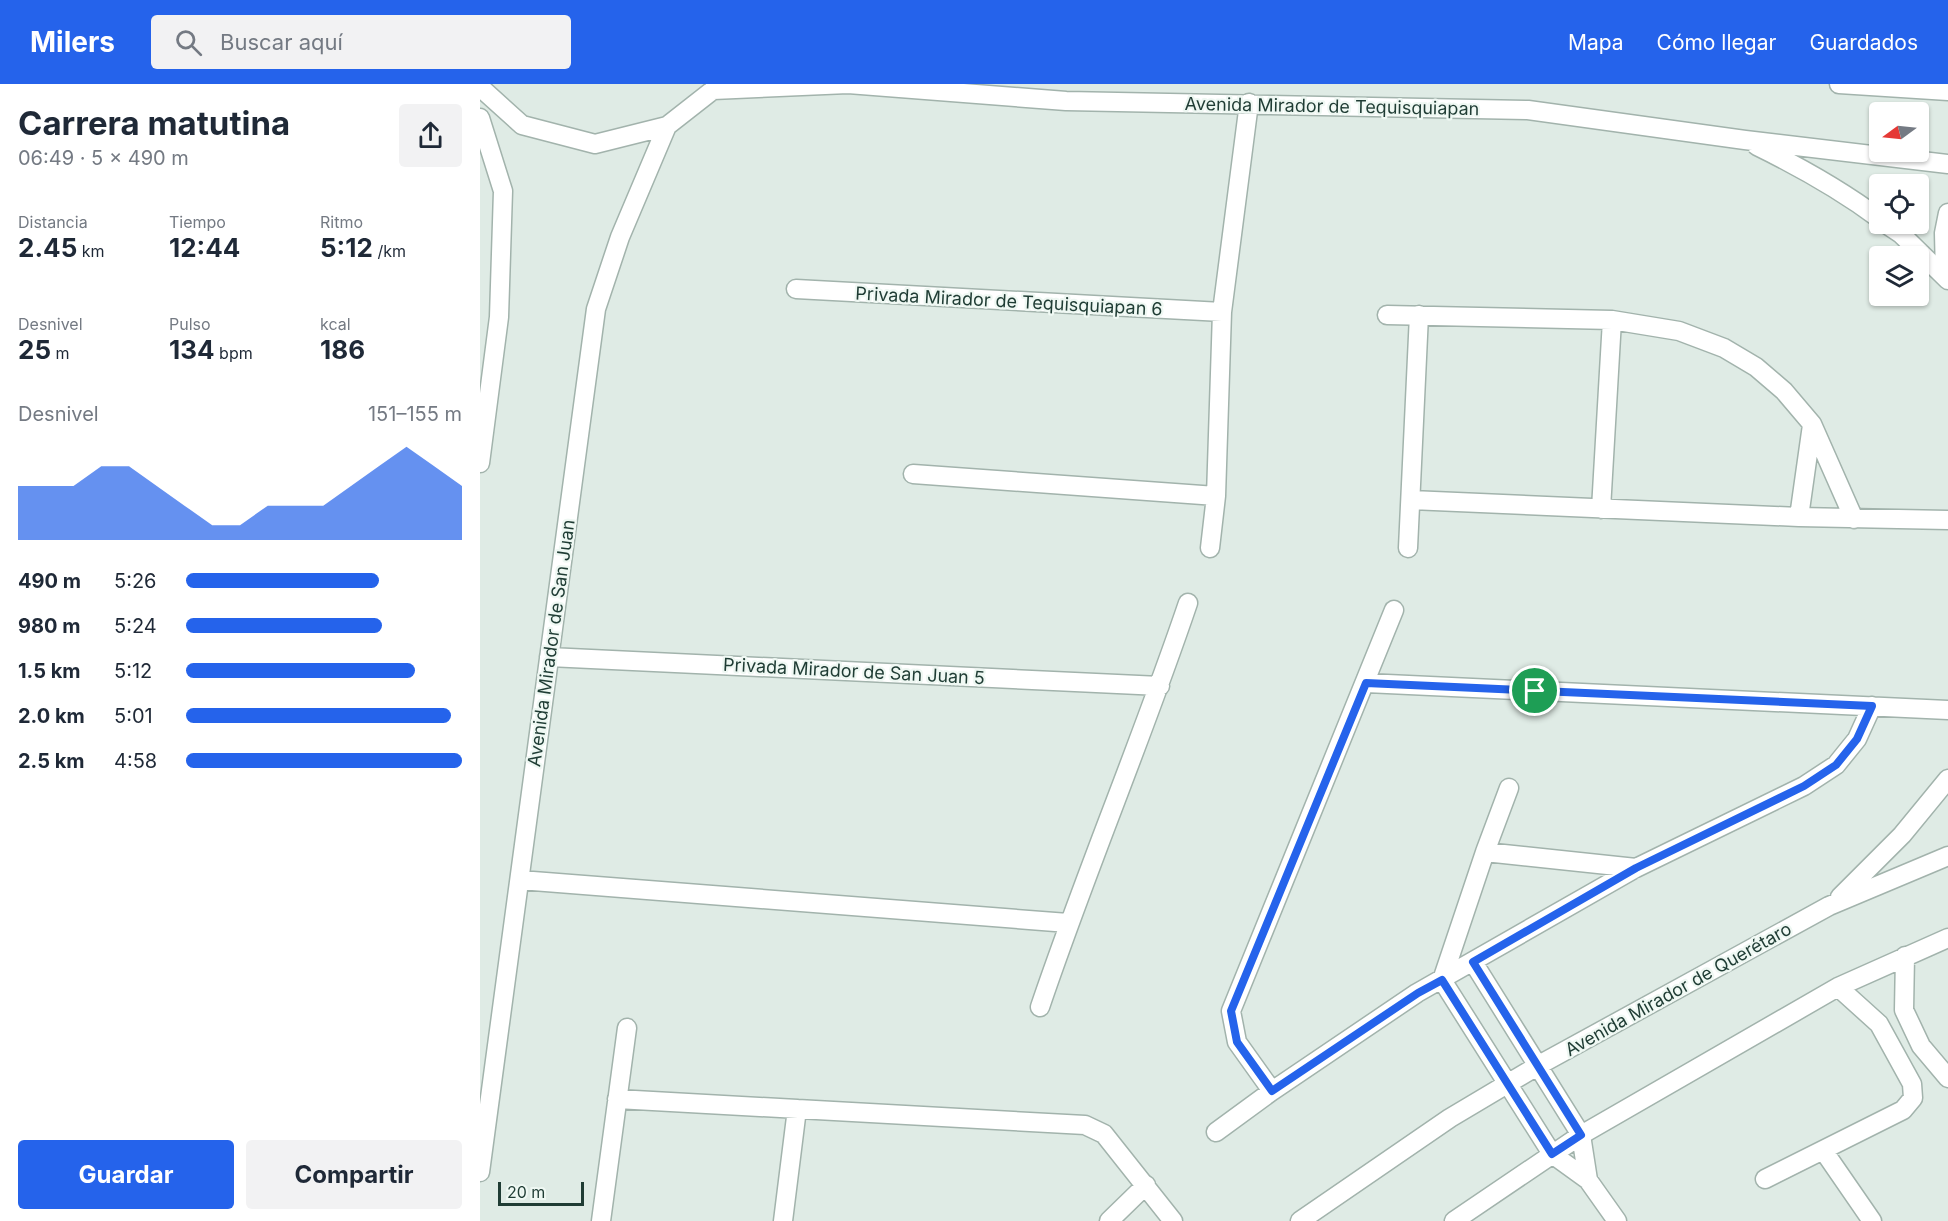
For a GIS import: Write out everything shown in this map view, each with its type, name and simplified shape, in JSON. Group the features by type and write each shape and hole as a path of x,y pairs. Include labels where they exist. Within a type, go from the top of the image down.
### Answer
{"street":[{"name":"Avenida Mirador de Tequisquiapan","path":"715,87 848,84 1067,92 1249,103 1528,110 1745,140 1948,164"},
{"path":"1839,84 1948,91"},
{"path":"480,87 522,125 595,144 668,126 715,87"},
{"path":"1210,548 1216,496 1222,312 1249,103"},
{"path":"480,118 503,191 499,316 480,463"},
{"name":"Avenida Mirador de San Juan","path":"480,1172 596,309 620,237 668,126"},
{"path":"1745,140 1800,166 1869,211"},
{"path":"1947,278 1944,232 1948,213"},
{"path":"1901,234 1947,278"},
{"name":"Privada Mirador de Tequisquiapan 6","path":"796,289 1222,312"},
{"path":"1387,315 1612,320 1679,331 1725,348 1756,367 1784,392 1812,423 1854,519"},
{"path":"1408,548 1419,315"},
{"path":"1601,509 1612,320"},
{"path":"1799,517 1812,423"},
{"path":"914,474 1216,496"},
{"path":"1411,500 1854,519 1947,518"},
{"path":"1040,1007 1068,923 1160,686 1188,603"},
{"path":"1272,1091 1237,1042 1231,1011 1394,610"},
{"name":"Privada Mirador de San Juan 5","path":"549,657 1160,686"},
{"path":"1366,683 1948,710"},
{"path":"1216,1132 1272,1091 1418,993 1636,868 1804,786 1836,765 1857,739 1872,706"},
{"path":"1829,906 1867,872 1902,835 1948,779"},
{"path":"1442,980 1509,788"},
{"path":"1485,852 1636,868"},
{"name":"Avenida Mirador de Querétaro","path":"1300,1221 1450,1118 1539,1065 1829,906 1948,856"},
{"path":"520,880 1068,923"},
{"path":"1454,1221 1581,1135 1838,987 1948,938"},
{"path":"1905,956 1904,1010 1921,1046 1948,1078"},
{"path":"1473,962 1581,1135 1588,1180"},
{"path":"1442,980 1552,1154 1588,1180 1617,1221"},
{"path":"1765,1179 1904,1110 1913,1098 1912,1084 1879,1024 1838,987"},
{"path":"1879,1024 1904,1010"},
{"path":"600,1221 627,1028"},
{"path":"617,1099 1085,1125 1104,1134 1173,1221"},
{"path":"783,1221 797,1109"},
{"path":"1823,1150 1872,1221"},
{"path":"1108,1221 1146,1185"}],"route":[{"path":"1366,683 1535,691 1872,706 1857,739 1836,765 1804,786 1636,868 1473,962 1499,1000 1581,1135 1552,1154 1442,980 1418,993 1272,1091 1237,1042 1231,1011 1366,683"}]}
